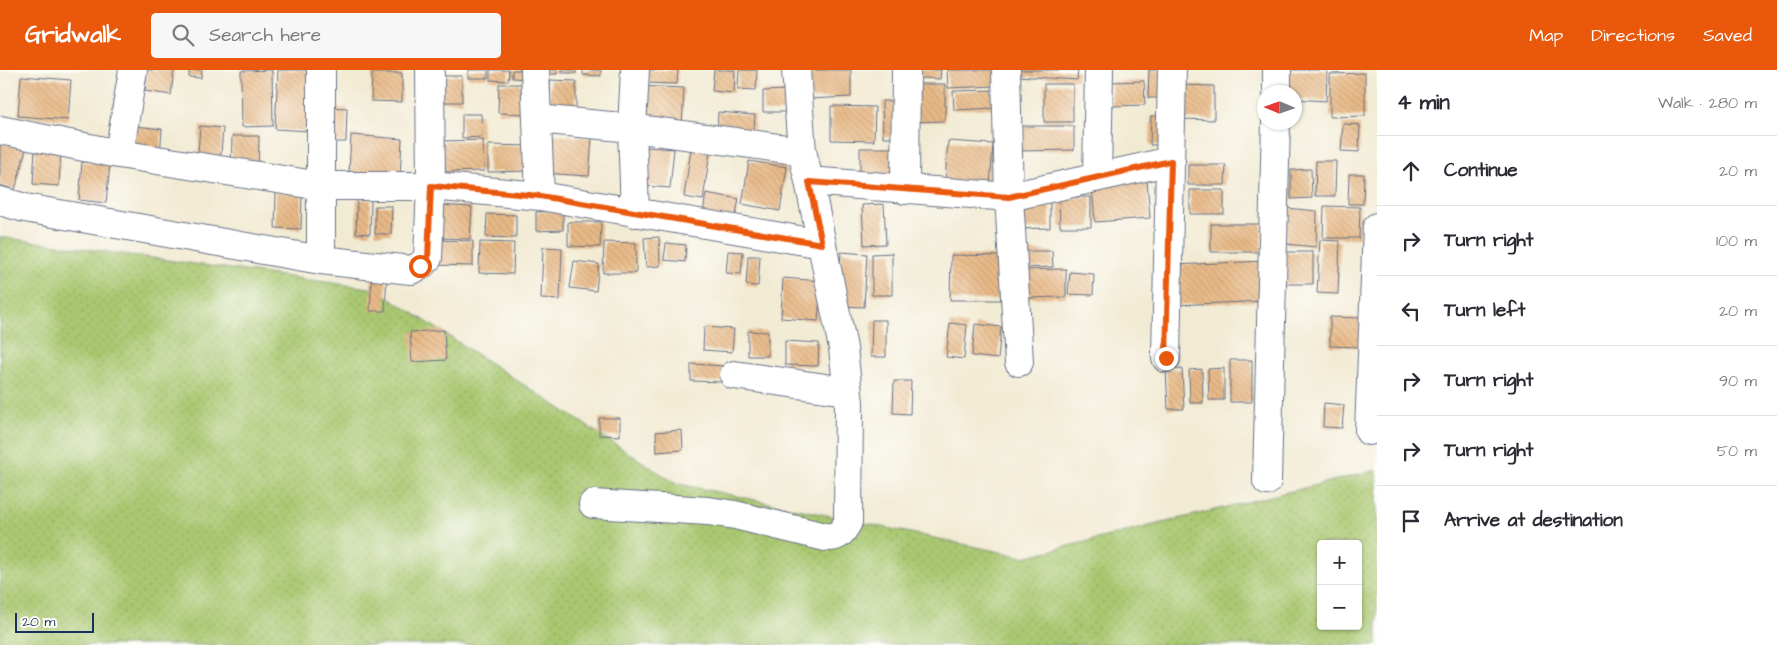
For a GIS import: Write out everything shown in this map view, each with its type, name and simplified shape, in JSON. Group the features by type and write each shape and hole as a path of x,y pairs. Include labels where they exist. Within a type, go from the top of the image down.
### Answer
{"street":[{"path":"119,154 133,70"},
{"path":"321,70 321,260"},
{"path":"0,201 25,208 321,260 411,270 420,266 428,258 431,186 430,70"},
{"path":"535,70 540,196"},
{"path":"635,70 632,128 635,213"},
{"path":"593,504 736,514 834,538 842,533 848,522 847,391 843,348 802,151 796,70"},
{"path":"905,190 906,70"},
{"path":"1006,70 1009,197 1018,362"},
{"path":"1097,177 1099,70"},
{"path":"1166,358 1172,70"},
{"path":"1277,70 1277,85"},
{"path":"537,119 632,128 802,151"},
{"path":"0,130 119,154 321,186 431,186 540,196 822,244"},
{"path":"1267,481 1276,130"},
{"path":"809,182 1009,197 1171,161"},
{"path":"1369,431 1377,227"},
{"path":"734,375 847,391"}],"green space":[{"path":"0,237 376,289 675,483 1024,557 1377,470 1377,645 0,645"}],"building":[{"path":"147,70 174,70 171,95 145,91"},
{"path":"189,70 202,70 201,78 189,77"},
{"path":"272,70 273,126 242,127 241,71"},
{"path":"278,70 312,70 309,131 275,129"},
{"path":"468,70 488,70 488,78 468,78"},
{"path":"490,70 509,70 508,81 490,80"},
{"path":"512,70 529,70 529,79 512,78"},
{"path":"541,70 557,70 557,74 541,74"},
{"path":"562,70 576,70 576,73 562,73"},
{"path":"583,70 601,70 601,76 583,75"},
{"path":"644,70 678,70 677,84 643,83"},
{"path":"714,70 735,70 734,93 712,91"},
{"path":"739,70 757,70 756,90 738,89"},
{"path":"806,70 851,70 851,97 807,99"},
{"path":"907,70 941,70 940,79 907,77"},
{"path":"947,70 996,70 997,86 948,88"},
{"path":"1018,70 1078,70 1077,80 1018,76"},
{"path":"1149,70 1162,70 1162,98 1148,98"},
{"path":"1286,70 1327,70 1326,101 1302,100 1302,85 1285,85"},
{"path":"372,73 402,73 402,102 371,101"},
{"path":"1365,73 1365,116 1330,117 1330,74"},
{"path":"21,76 71,80 68,120 18,116"},
{"path":"439,76 462,76 462,102 439,102"},
{"path":"550,80 576,81 576,117 550,117"},
{"path":"1144,81 1145,105 1112,106 1111,82"},
{"path":"499,84 528,84 527,114 498,113"},
{"path":"912,84 945,84 945,121 912,122"},
{"path":"1044,84 1073,84 1073,122 1044,122"},
{"path":"1183,85 1214,86 1214,120 1182,119"},
{"path":"637,86 684,88 682,128 635,125"},
{"path":"788,90 788,112 763,112 763,91"},
{"path":"996,90 996,108 954,110 953,91"},
{"path":"882,101 900,101 901,137 883,137"},
{"path":"831,106 875,107 874,141 831,140"},
{"path":"325,107 347,108 346,142 324,142"},
{"path":"718,112 755,115 753,139 717,137"},
{"path":"462,114 481,114 482,137 462,138"},
{"path":"1151,116 1165,116 1164,145 1150,145"},
{"path":"1343,124 1360,125 1359,152 1341,151"},
{"path":"135,126 162,129 160,156 132,153"},
{"path":"200,126 223,128 220,167 197,166"},
{"path":"1016,126 1074,126 1074,150 1017,151"},
{"path":"545,134 592,138 589,176 542,173"},
{"path":"351,135 402,139 400,177 349,173"},
{"path":"232,136 259,136 258,171 231,171"},
{"path":"483,140 484,171 441,172 440,141"},
{"path":"948,141 993,144 990,185 945,181"},
{"path":"0,143 26,149 15,190 0,185"},
{"path":"488,145 534,146 533,171 488,172"},
{"path":"647,147 674,149 670,188 644,186"},
{"path":"35,148 61,149 59,186 33,184"},
{"path":"860,148 894,148 894,177 860,177"},
{"path":"691,149 710,152 703,200 684,197"},
{"path":"749,161 787,167 780,211 742,204"},
{"path":"1316,161 1336,161 1335,196 1315,196"},
{"path":"82,162 110,164 106,203 79,200"},
{"path":"1188,165 1226,165 1225,185 1188,185"},
{"path":"1311,169 1312,198 1291,199 1291,170"},
{"path":"1349,174 1364,174 1363,204 1348,204"},
{"path":"1147,180 1150,218 1095,222 1092,185"},
{"path":"1190,190 1224,190 1224,214 1190,214"},
{"path":"276,192 302,193 301,229 275,228"},
{"path":"706,193 739,199 734,225 702,219"},
{"path":"1050,195 1050,228 1017,229 1016,196"},
{"path":"1059,197 1091,197 1091,227 1060,227"},
{"path":"357,199 371,200 370,234 356,233"},
{"path":"884,204 886,244 864,245 862,205"},
{"path":"438,205 472,207 470,239 437,238"},
{"path":"375,206 392,206 391,234 375,234"},
{"path":"1324,206 1360,207 1359,238 1323,238"},
{"path":"1286,208 1317,211 1316,247 1286,244"},
{"path":"563,211 563,230 536,231 536,212"},
{"path":"487,214 516,215 516,238 486,237"},
{"path":"568,222 601,222 600,247 568,246"},
{"path":"1211,224 1262,224 1262,252 1211,252"},
{"path":"659,237 660,266 646,267 644,238"},
{"path":"432,240 473,241 473,266 432,265"},
{"path":"1320,240 1340,241 1338,294 1317,293"},
{"path":"480,242 514,243 513,274 479,273"},
{"path":"604,242 636,243 636,273 603,273"},
{"path":"666,243 686,245 685,262 664,260"},
{"path":"543,247 562,248 560,300 541,299"},
{"path":"728,251 743,252 741,274 726,273"},
{"path":"1018,251 1052,251 1053,267 1019,268"},
{"path":"841,252 867,254 864,307 838,306"},
{"path":"1279,252 1313,252 1313,284 1278,284"},
{"path":"892,253 892,295 872,295 872,254"},
{"path":"951,255 1006,256 1005,300 950,300"},
{"path":"748,256 760,256 758,286 746,285"},
{"path":"574,261 599,264 596,291 570,288"},
{"path":"1266,261 1267,301 1174,305 1173,265"},
{"path":"1066,269 1066,297 1019,298 1018,270"},
{"path":"372,272 387,273 385,311 370,311"},
{"path":"1070,272 1094,274 1093,295 1068,294"},
{"path":"783,278 821,281 818,321 781,318"},
{"path":"1330,317 1361,318 1360,347 1330,346"},
{"path":"872,320 886,320 886,357 871,357"},
{"path":"950,323 967,325 964,359 946,357"},
{"path":"975,324 1001,327 998,359 972,356"},
{"path":"704,327 734,329 732,352 703,350"},
{"path":"444,330 446,360 412,362 410,332"},
{"path":"748,331 768,332 768,356 748,356"},
{"path":"785,341 819,343 818,366 785,365"},
{"path":"1230,360 1252,360 1252,402 1230,402"},
{"path":"691,364 724,366 723,382 691,381"},
{"path":"1224,368 1224,400 1209,400 1208,369"},
{"path":"1182,369 1184,409 1168,409 1166,370"},
{"path":"1202,369 1203,403 1190,403 1189,370"},
{"path":"894,381 911,381 910,414 893,413"},
{"path":"1324,403 1344,405 1342,428 1323,427"},
{"path":"599,418 620,418 620,436 599,435"},
{"path":"682,430 683,450 657,452 656,432"}],"route":[{"path":"420,266 428,258 431,186 540,196 822,244 809,182 1009,197 1171,161 1166,358"}]}
